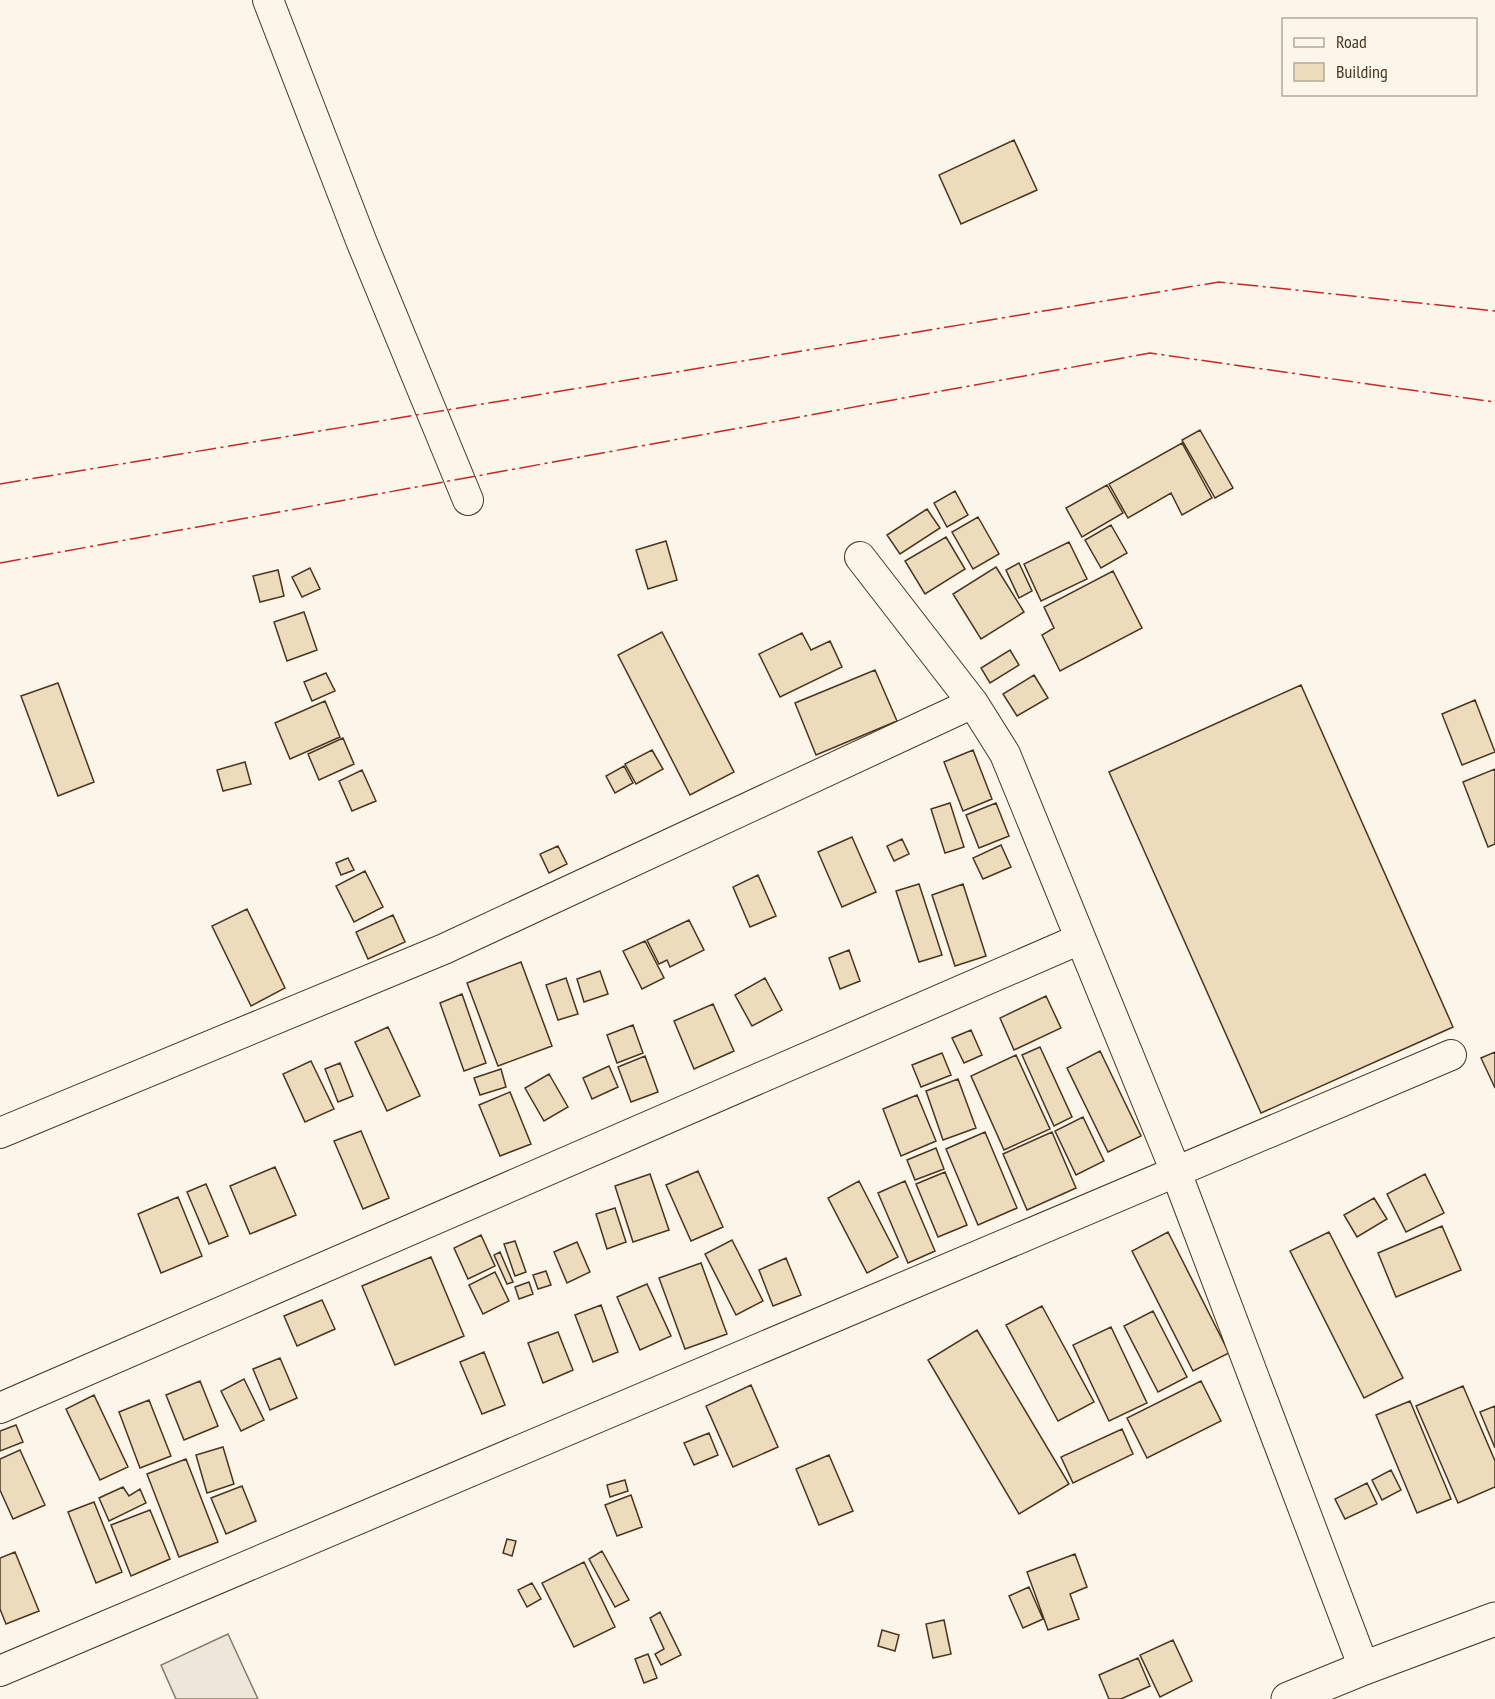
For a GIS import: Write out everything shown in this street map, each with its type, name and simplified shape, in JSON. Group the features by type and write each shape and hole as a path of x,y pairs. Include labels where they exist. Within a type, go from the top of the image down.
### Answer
{"main road":[{"path":"1288,1699 1495,1619"}],"street":[{"path":"268,0 362,243 468,500"},
{"path":"860,557 973,703 1005,754 1176,1172 1364,1668"},
{"path":"0,1133 444,949 973,703"},
{"path":"0,1408 1080,939"},
{"path":"0,1671 1451,1055"}],"shaded area":[{"path":"228,1634 258,1699 176,1699 161,1665"}],"building":[{"path":"1014,140 1037,190 961,224 939,175"},
{"path":"1200,430 1233,488 1215,498 1182,440"},
{"path":"1182,443 1212,498 1182,515 1171,493 1128,518 1109,484"},
{"path":"1107,485 1123,513 1082,537 1066,508"},
{"path":"955,491 968,515 947,527 934,503"},
{"path":"927,509 940,528 900,554 887,535"},
{"path":"978,517 999,554 973,569 952,532"},
{"path":"1111,525 1127,553 1101,568 1085,540"},
{"path":"946,537 965,569 925,594 905,561"},
{"path":"666,541 677,580 648,589 636,550"},
{"path":"1069,542 1087,579 1041,601 1024,564"},
{"path":"1019,563 1032,591 1019,598 1006,570"},
{"path":"996,567 1024,612 981,639 953,594"},
{"path":"310,568 320,589 302,597 292,577"},
{"path":"278,570 284,596 260,602 253,576"},
{"path":"1113,571 1142,628 1060,671 1042,635 1054,628 1044,607"},
{"path":"304,612 317,650 287,661 274,622"},
{"path":"662,632 734,772 690,795 618,655"},
{"path":"802,633 811,650 830,641 842,667 780,697 759,654"},
{"path":"1010,650 1019,665 990,683 981,668"},
{"path":"875,670 897,721 816,755 795,703"},
{"path":"326,673 335,691 312,701 304,682"},
{"path":"1034,675 1048,698 1017,716 1003,694"},
{"path":"58,683 94,782 58,796 21,696"},
{"path":"1301,685 1453,1027 1261,1113 1109,772"},
{"path":"1475,700 1495,752 1462,765 1442,714"},
{"path":"325,701 340,737 290,759 275,723"},
{"path":"343,738 354,764 319,780 308,754"},
{"path":"652,750 663,769 636,784 625,764"},
{"path":"973,750 992,799 963,811 944,762"},
{"path":"245,762 251,784 223,791 217,770"},
{"path":"624,766 633,783 615,793 606,776"},
{"path":"1495,769 1495,844 1488,847 1463,782"},
{"path":"362,770 376,801 352,811 339,781"},
{"path":"950,803 964,847 945,853 931,809"},
{"path":"996,803 1009,836 979,848 966,815"},
{"path":"852,837 876,892 842,907 818,852"},
{"path":"902,839 909,854 894,861 887,846"},
{"path":"1001,845 1011,867 983,879 973,858"},
{"path":"558,846 567,864 549,873 540,854"},
{"path":"348,858 354,870 341,875 336,863"},
{"path":"365,871 383,907 354,922 336,886"},
{"path":"758,875 776,916 750,927 733,887"},
{"path":"919,884 942,955 919,962 896,891"},
{"path":"963,884 986,956 955,966 932,895"},
{"path":"247,909 285,988 251,1006 212,926"},
{"path":"393,915 405,942 368,959 356,932"},
{"path":"689,920 704,950 670,967 667,960 659,964 647,940"},
{"path":"645,941 664,978 642,989 623,951"},
{"path":"849,950 860,981 840,989 829,958"},
{"path":"521,962 552,1046 498,1066 467,983"},
{"path":"600,971 608,994 584,1002 577,979"},
{"path":"566,978 578,1014 558,1020 546,985"},
{"path":"765,978 782,1010 752,1026 735,995"},
{"path":"462,994 486,1063 464,1071 440,1003"},
{"path":"1046,996 1061,1028 1014,1050 1000,1018"},
{"path":"713,1004 734,1051 694,1069 674,1021"},
{"path":"633,1025 643,1053 617,1063 607,1035"},
{"path":"388,1027 420,1096 387,1111 355,1042"},
{"path":"971,1030 982,1055 964,1063 952,1038"},
{"path":"1040,1047 1072,1117 1054,1126 1022,1055"},
{"path":"1100,1051 1141,1136 1108,1152 1067,1068"},
{"path":"1495,1052 1495,1088 1481,1058"},
{"path":"942,1053 951,1075 921,1087 912,1065"},
{"path":"1016,1055 1050,1129 1004,1150 971,1076"},
{"path":"645,1056 658,1092 631,1102 618,1067"},
{"path":"311,1061 334,1109 305,1122 283,1074"},
{"path":"340,1063 353,1096 338,1102 325,1069"},
{"path":"609,1066 618,1087 592,1099 583,1078"},
{"path":"501,1069 506,1087 480,1095 474,1078"},
{"path":"549,1074 568,1107 544,1121 525,1088"},
{"path":"958,1079 976,1128 943,1140 926,1091"},
{"path":"510,1092 531,1144 500,1156 479,1105"},
{"path":"917,1095 936,1141 901,1156 883,1109"},
{"path":"1083,1117 1104,1161 1076,1175 1055,1131"},
{"path":"361,1131 389,1198 363,1209 334,1141"},
{"path":"985,1132 1017,1208 978,1225 946,1149"},
{"path":"1052,1132 1076,1188 1027,1210 1003,1154"},
{"path":"936,1148 944,1169 915,1180 907,1160"},
{"path":"275,1167 296,1215 250,1234 230,1186"},
{"path":"698,1171 723,1227 691,1241 666,1185"},
{"path":"945,1172 967,1225 938,1237 916,1184"},
{"path":"650,1174 669,1230 633,1242 615,1186"},
{"path":"1425,1174 1444,1213 1406,1232 1387,1194"},
{"path":"859,1181 898,1257 867,1273 828,1198"},
{"path":"905,1181 935,1251 908,1263 878,1193"},
{"path":"206,1184 228,1236 209,1244 187,1192"},
{"path":"178,1197 202,1256 161,1273 138,1214"},
{"path":"1374,1198 1387,1219 1357,1237 1344,1215"},
{"path":"615,1208 626,1242 607,1249 596,1214"},
{"path":"1442,1226 1461,1270 1396,1297 1378,1253"},
{"path":"1168,1232 1229,1353 1193,1371 1132,1251"},
{"path":"1329,1232 1403,1378 1364,1398 1290,1251"},
{"path":"481,1235 495,1266 468,1279 454,1248"},
{"path":"732,1240 763,1301 736,1315 705,1254"},
{"path":"515,1241 526,1272 515,1276 504,1244"},
{"path":"577,1242 590,1272 567,1283 554,1252"},
{"path":"500,1252 513,1282 507,1284 494,1255"},
{"path":"431,1257 464,1336 395,1365 362,1286"},
{"path":"786,1258 801,1295 773,1306 759,1270"},
{"path":"701,1263 727,1334 685,1349 659,1278"},
{"path":"546,1271 551,1285 538,1289 533,1275"},
{"path":"495,1272 509,1301 483,1314 469,1285"},
{"path":"529,1282 533,1294 519,1299 515,1287"},
{"path":"647,1284 671,1336 640,1350 617,1297"},
{"path":"322,1300 335,1329 297,1346 284,1316"},
{"path":"601,1305 618,1352 593,1362 575,1315"},
{"path":"1042,1306 1094,1402 1058,1421 1006,1325"},
{"path":"1153,1311 1187,1377 1158,1392 1124,1326"},
{"path":"1111,1327 1147,1403 1109,1421 1073,1345"},
{"path":"977,1330 1069,1484 1019,1514 928,1360"},
{"path":"558,1332 573,1370 543,1383 528,1343"},
{"path":"484,1352 505,1405 482,1414 460,1362"},
{"path":"280,1358 297,1398 270,1410 253,1369"},
{"path":"244,1379 264,1420 241,1431 221,1391"},
{"path":"200,1381 218,1426 184,1440 166,1395"},
{"path":"1201,1381 1221,1421 1147,1458 1127,1418"},
{"path":"751,1385 778,1447 733,1467 706,1406"},
{"path":"1463,1386 1495,1461 1495,1487 1458,1503 1416,1406"},
{"path":"94,1395 128,1467 100,1480 66,1409"},
{"path":"149,1400 171,1456 140,1468 119,1412"},
{"path":"1410,1401 1451,1499 1417,1513 1376,1415"},
{"path":"1495,1406 1495,1448 1480,1412"},
{"path":"16,1425 23,1442 0,1451 0,1431"},
{"path":"1122,1429 1133,1454 1073,1483 1061,1457"},
{"path":"709,1433 718,1455 694,1465 684,1443"},
{"path":"223,1447 234,1484 207,1493 196,1455"},
{"path":"20,1450 45,1505 13,1519 0,1490 0,1459"},
{"path":"829,1455 853,1511 819,1525 796,1469"},
{"path":"186,1459 218,1542 179,1557 147,1474"},
{"path":"1391,1470 1401,1490 1382,1500 1372,1480"},
{"path":"625,1480 628,1491 610,1497 607,1485"},
{"path":"1367,1483 1377,1504 1345,1519 1335,1499"},
{"path":"242,1486 256,1521 226,1534 211,1498"},
{"path":"123,1487 129,1496 140,1489 146,1503 109,1521 99,1498"},
{"path":"631,1495 642,1527 617,1536 605,1505"},
{"path":"94,1502 122,1572 96,1583 68,1512"},
{"path":"150,1510 170,1559 131,1576 111,1525"},
{"path":"507,1539 516,1541 512,1556 503,1553"},
{"path":"602,1551 629,1600 615,1607 589,1559"},
{"path":"15,1552 39,1611 6,1624 0,1609 0,1558"},
{"path":"1075,1554 1087,1587 1070,1594 1079,1619 1048,1630 1027,1572"},
{"path":"584,1562 615,1627 574,1647 542,1583"},
{"path":"532,1583 541,1599 527,1607 518,1590"},
{"path":"1029,1587 1043,1619 1023,1628 1009,1596"},
{"path":"660,1612 681,1655 661,1665 655,1654 664,1649 650,1618"},
{"path":"944,1620 951,1654 933,1658 926,1624"},
{"path":"882,1630 899,1635 895,1651 878,1646"},
{"path":"1173,1640 1192,1681 1160,1697 1140,1655"},
{"path":"648,1654 657,1678 644,1683 635,1659"},
{"path":"1138,1658 1150,1686 1121,1699 1109,1699 1099,1675"}],"power":[{"path":"0,484 1219,282 1495,311"},
{"path":"0,563 1150,353 1495,402"}]}
